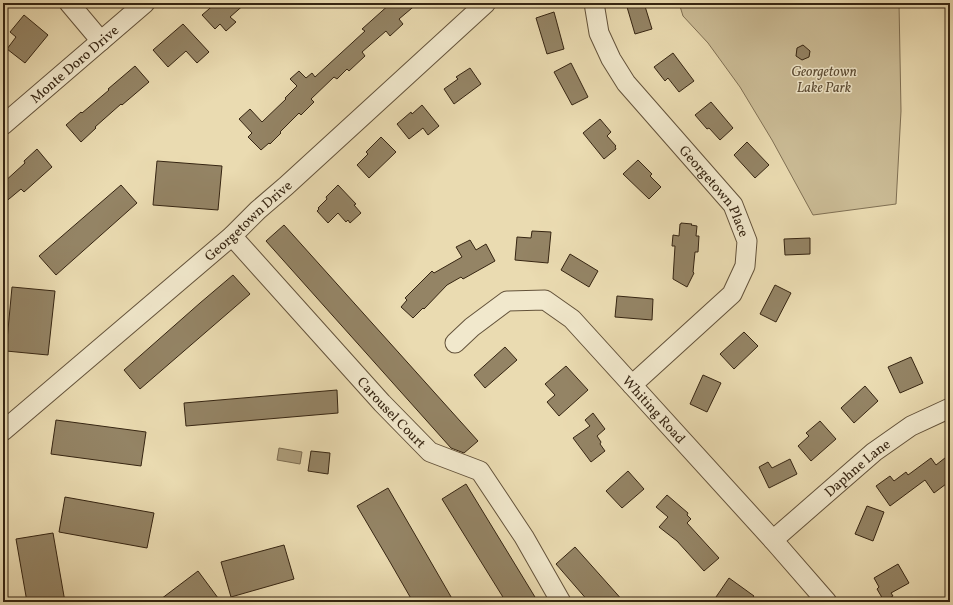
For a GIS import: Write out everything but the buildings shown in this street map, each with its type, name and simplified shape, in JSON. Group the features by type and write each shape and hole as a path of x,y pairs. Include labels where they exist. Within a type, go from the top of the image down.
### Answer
{"street":[{"path":"69,3 101,40"},
{"name":"Monte Doro Drive","path":"3,124 146,3"},
{"name":"Georgetown Drive","path":"3,430 232,236 258,210 486,3"},
{"name":"Georgetown Place","path":"594,3 599,32 611,59 626,83 733,205 747,241 746,266 732,294 632,385"},
{"name":"Carousel Court","path":"232,236 382,403 430,452 480,471 524,537 561,602"},
{"name":"Whiting Road","path":"455,343 472,327 507,302 545,300 572,319 774,540 827,602"},
{"name":"Daphne Lane","path":"774,540 874,452 911,426 950,408"}],"green space":[{"name":"Georgetown Lake Park","path":"679,3 899,3 901,111 896,204 813,215 772,140 740,87 708,43 683,16"}],"shaded area":[{"path":"780,3 849,3 849,5 845,7 803,7"},
{"path":"279,448 302,452 300,464 277,460"}]}
